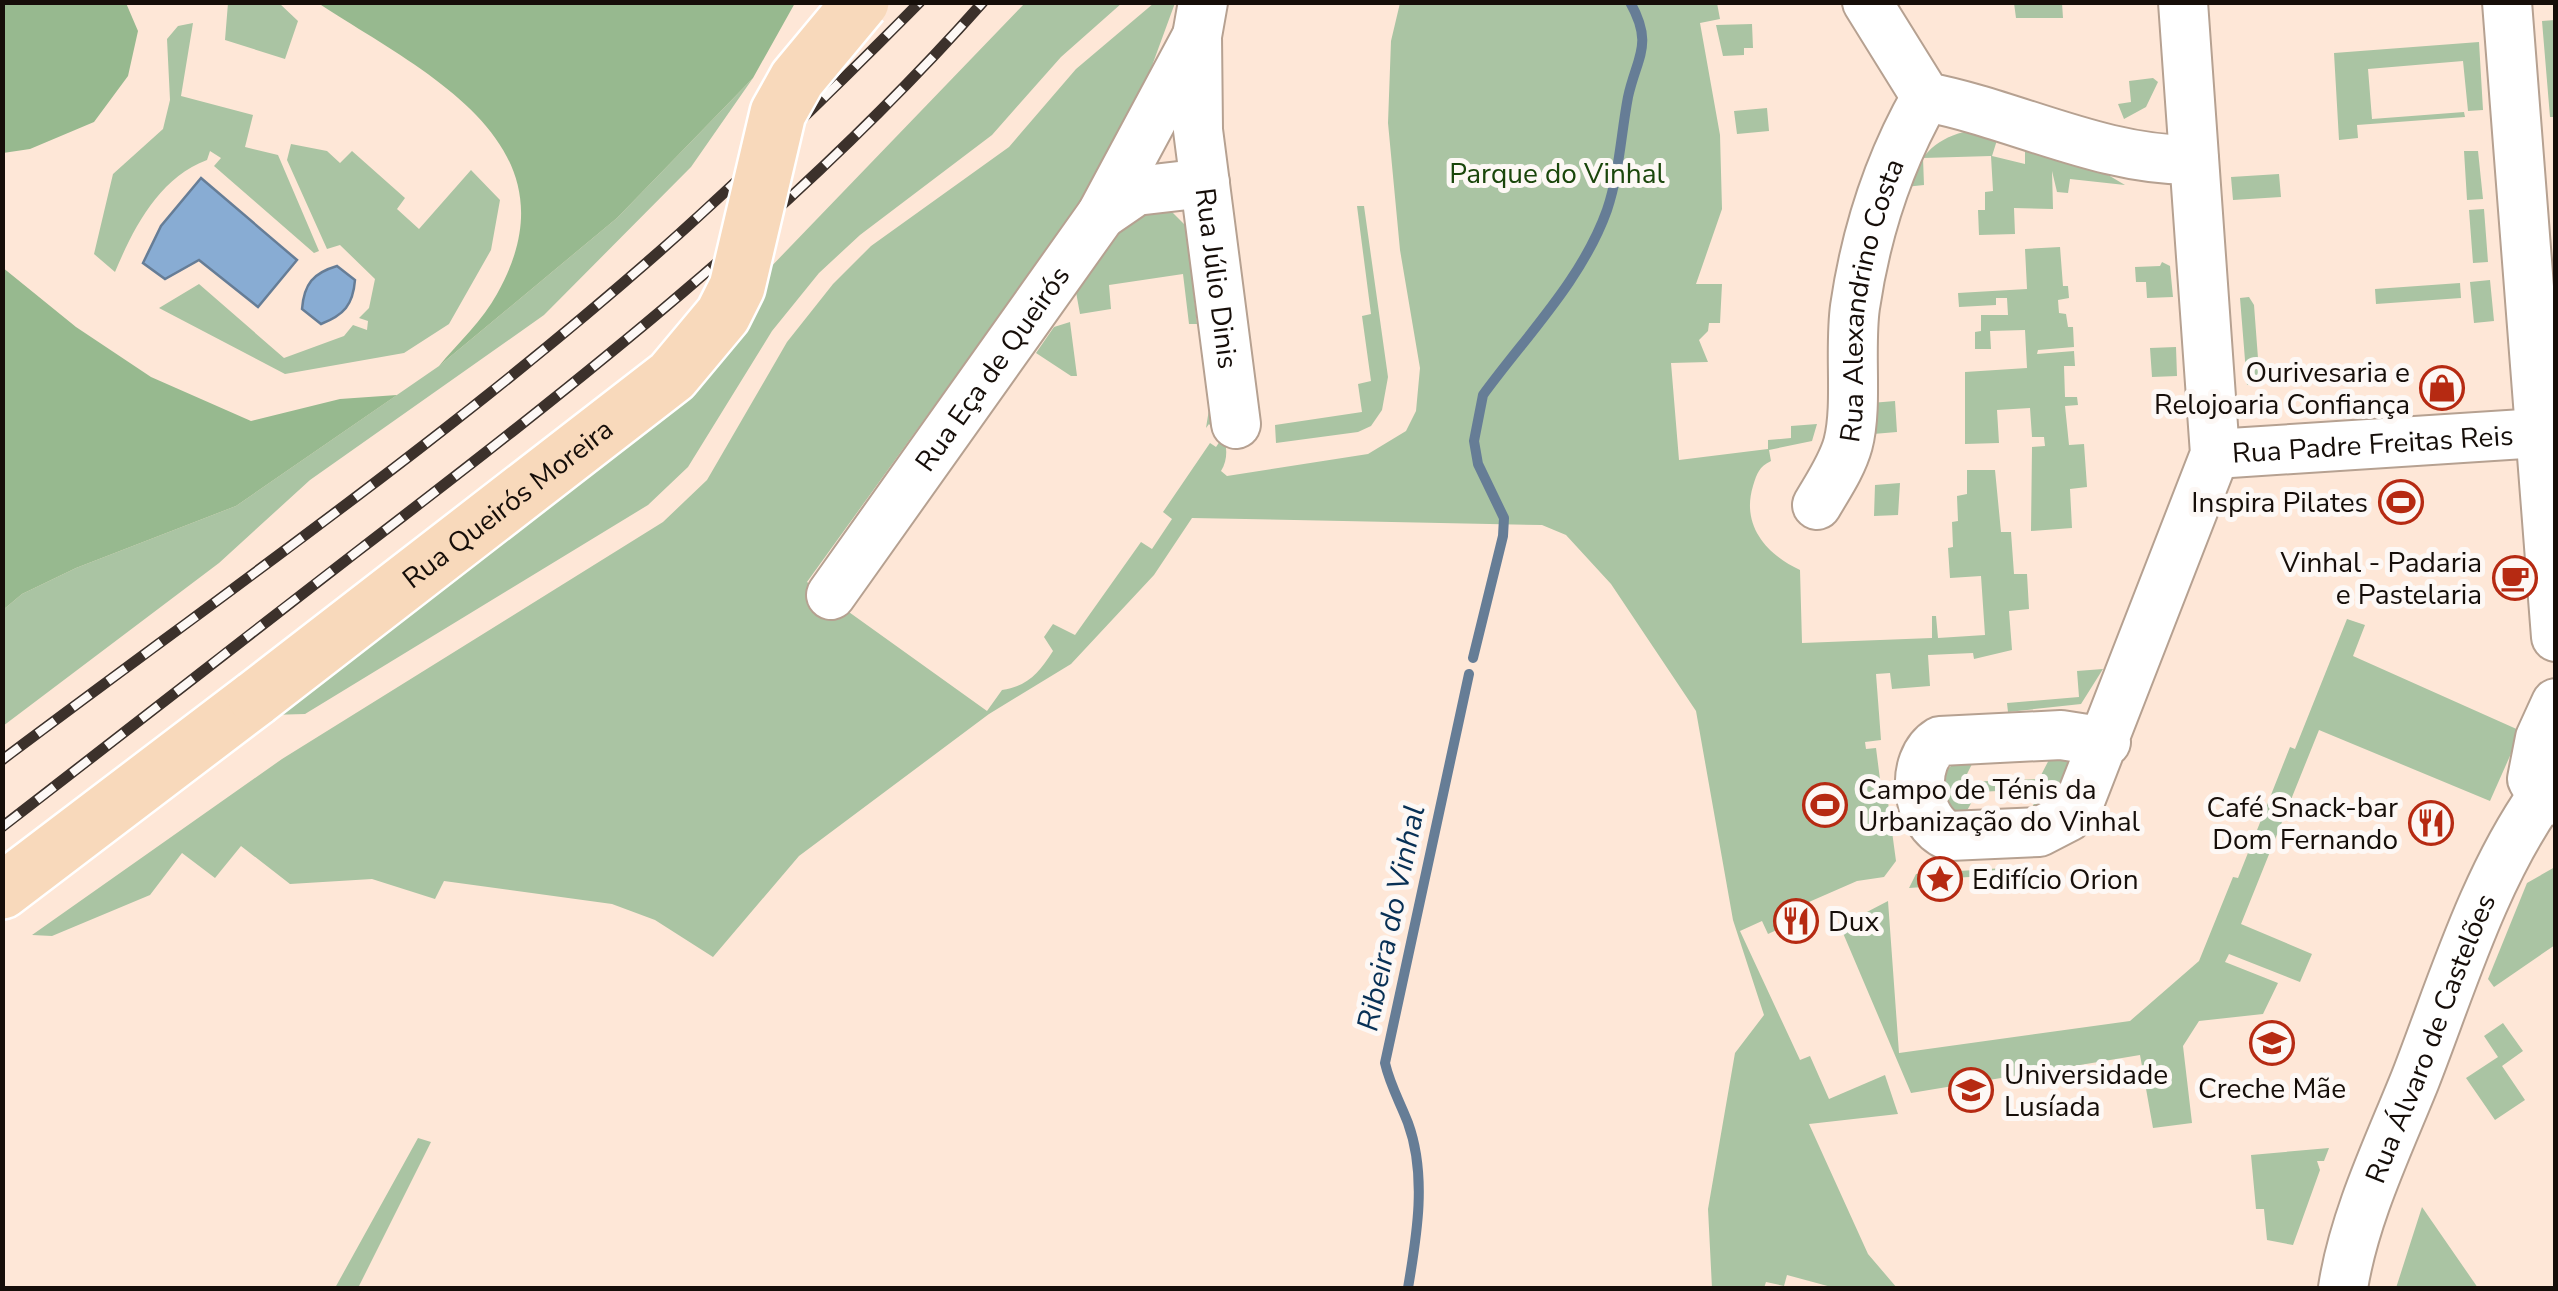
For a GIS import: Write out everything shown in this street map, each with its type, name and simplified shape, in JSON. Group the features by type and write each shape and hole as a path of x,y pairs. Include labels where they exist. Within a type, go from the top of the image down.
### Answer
{"main road":[{"name":"Rua Queirós Moreira","path":"2,891 672,376 700,348 737,287 778,114 796,79 861,2"}],"street":[{"path":"1867,2 1926,98 1968,105 2147,158 2194,160"},
{"path":"2183,2 2215,454"},
{"path":"2507,2 2556,637"},
{"name":"Rua Eça de Queirós","path":"1200,19 1198,130 1204,182"},
{"name":"Rua Eça de Queirós","path":"831,595 1102,215 1200,19"},
{"name":"Rua Alexandrino Costa","path":"1816,506 1849,440 1854,322 1880,196 1900,142 1926,98"},
{"path":"1144,135 1198,130"},
{"name":"Rua Júlio Dinis","path":"1102,215 1136,191 1204,182 1236,424"},
{"name":"Rua Padre Freitas Reis","path":"2106,742 2215,454 2539,433"},
{"path":"2549,799 2532,779 2533,762 2556,702"},
{"name":"Rua Álvaro de Castelões","path":"2344,1288 2362,1217 2472,932 2505,859 2549,799"}],"green space":[{"path":"2,3 126,3 138,31 128,76 94,122 30,149 3,153"},
{"path":"228,3 279,3 298,21 285,59 225,40"},
{"path":"318,3 795,3 753,78 617,218 439,366 497,294 518,241 520,195 505,154 479,118 402,56"},
{"path":"1025,3 1122,3 1061,57 992,135 860,235 819,273 772,331 688,467 648,505 305,714 269,715 764,274"},
{"name":"Parque do Vinhal","path":"1154,3 1175,3 1131,123 1079,205 807,582 987,711 1002,690 1026,682 1043,666 1053,651 1044,637 1053,624 1075,635 1141,542 1152,549 1172,519 1163,512 1210,443 1216,447 1222,438 1209,424 1206,428 1210,403 1224,437 1226,455 1221,471 1227,476 1368,454 1406,431 1416,411 1420,368 1400,250 1388,123 1391,41 1400,3 1717,3 1720,19 1700,23 1720,135 1722,209 1696,284 1722,284 1720,323 1709,323 1708,331 1699,340 1708,362 1671,363 1679,460 1768,449 1768,440 1791,438 1791,426 1817,424 1812,441 1769,450 1771,461 1757,474 1750,500 1750,513 1759,537 1777,556 1800,570 1802,643 1932,638 1932,616 1936,616 1938,638 1985,635 1981,576 1950,578 1948,548 1953,547 1952,522 1958,521 1957,496 1967,494 1967,470 1995,470 2001,532 2011,532 2014,574 2027,574 2029,609 2009,611 2012,650 1974,659 1973,653 1928,655 1930,686 1892,689 1890,673 1876,674 1881,740 1865,742 1866,749 1876,748 1883,803 1888,802 1896,861 1884,877 1857,881 1777,916 1781,928 1768,934 1762,921 1740,931 1800,1060 1810,1056 1829,1099 1885,1075 1898,1114 1809,1124 1868,1254 1897,1288 1835,1288 1787,1275 1784,1286 1766,1282 1764,1288 1712,1288 1708,1209 1735,1053 1764,1015 1733,920 1696,711 1611,584 1566,535 1542,525 1192,518 1154,575 1071,664 989,714 799,856 713,957 655,920 612,904 444,881 435,899 372,879 290,884 241,846 215,878 182,853 150,895 52,936 32,935 282,759 663,522 707,480 787,342 833,284 871,246 1009,147 1076,69"},
{"path":"2014,3 2062,3 2063,18 2016,18"},
{"path":"2555,20 2555,117 2550,117 2542,21"},
{"path":"193,23 181,96 253,115 245,147 278,155 319,251 314,253 214,166 221,158 210,151 207,160 175,179 150,206 115,272 94,254 113,174 163,129 170,100 167,39 178,26"},
{"path":"1752,24 1753,48 1744,48 1744,55 1723,56 1716,25"},
{"path":"2479,42 2483,110 2468,111 2463,61 2368,69 2372,119 2464,112 2465,117 2357,125 2358,138 2339,140 2334,53"},
{"path":"753,78 691,167 544,315 310,480 219,563 3,726 3,610 22,594 76,568 236,506 439,366 617,218"},
{"path":"2153,78 2158,82 2146,107 2124,119 2118,104 2131,102 2129,81"},
{"path":"1767,108 1769,131 1737,134 1734,111"},
{"path":"1964,132 1998,137 1992,156 2025,164 2025,145 2098,169 2125,185 2070,179 2068,193 2057,192 2052,171 2053,209 2014,208 2015,234 1979,235 1978,210 1985,210 1985,192 1993,191 1991,156 1923,158 1924,185 1905,187 1916,167 1922,159 1928,152 1943,140"},
{"path":"291,144 327,151 340,163 352,151 405,198 397,209 419,229 471,170 500,200 491,250 449,324 404,353 285,374 159,308 199,284 284,358 344,336 353,325 367,330 368,321 359,318 369,308 375,279 340,245 327,249 287,160"},
{"path":"2464,151 2478,151 2483,199 2467,200"},
{"path":"2279,174 2281,197 2233,200 2231,177"},
{"path":"1357,206 1364,206 1388,377 1382,410 1371,426 1358,432 1276,443 1275,425 1362,412 1358,384 1371,381 1362,316 1371,314"},
{"path":"1169,209 1186,226 1197,324 1189,324 1183,274 1109,285 1111,309 1080,314 1076,292 1132,213"},
{"path":"2484,209 2488,262 2473,263 2469,210"},
{"path":"2060,247 2063,286 2068,286 2069,298 2058,300 2059,313 2066,314 2068,327 2073,327 2074,347 2038,350 2037,354 2074,351 2075,366 2064,366 2065,397 2077,397 2078,405 2065,406 2069,445 2084,444 2087,487 2070,489 2072,528 2031,531 2032,447 2045,446 2044,437 2032,437 2030,408 1997,410 1999,443 1965,444 1965,372 2027,368 2025,330 1990,331 1991,349 1975,349 1981,315 2008,315 2007,298 1996,298 1996,305 1959,307 1958,293 2027,289 2025,249"},
{"path":"2162,262 2170,266 2173,297 2147,298 2146,282 2136,282 2135,267 2160,266"},
{"path":"2,267 76,327 151,377 251,421 340,399 397,395 236,506 76,568 22,594 3,610"},
{"path":"2490,280 2494,321 2474,323 2470,282"},
{"path":"2460,283 2461,298 2376,304 2375,289"},
{"path":"2249,297 2254,305 2260,385 2247,385 2240,298"},
{"path":"1070,322 1077,376 1036,353 1054,327"},
{"path":"2176,347 2177,376 2152,377 2150,348"},
{"path":"1895,401 1897,432 1873,434 1871,403"},
{"path":"1900,483 1898,515 1874,516 1875,485"},
{"path":"2347,619 2365,625 2353,656 2521,731 2490,801 2319,730 2241,924 2312,954 2300,982 2229,954 2225,962 2278,983 2263,1014 2199,1021 2183,1046 2192,1123 2153,1128 2140,1055 1911,1093 1840,926 1888,901 1899,1053 2130,1021 2199,961 2233,877 2238,878 2290,747 2295,749"},
{"path":"2103,669 2081,704 2008,712 2007,703 2079,697 2077,671"},
{"path":"2053,752 2068,762 2071,773 2054,805 2028,816 2041,789 1977,792 1961,822 1941,796 1950,768 1968,757 1977,754 1963,782 2039,779"},
{"path":"2555,867 2555,945 2494,987 2488,979 2527,883"},
{"path":"2003,868 2004,875 1952,878 1952,885 1909,888 1916,874"},
{"path":"2503,1023 2523,1051 2502,1066 2525,1100 2495,1120 2466,1078 2498,1057 2484,1036"},
{"path":"418,1138 431,1142 358,1288 335,1288"},
{"path":"2329,1148 2324,1161 2317,1161 2320,1170 2293,1245 2267,1240 2264,1209 2256,1209 2251,1155"},
{"path":"2422,1207 2478,1288 2396,1288"}],"water":[{"path":"201,178 297,260 258,307 199,260 165,279 143,263 161,226"},
{"path":"337,266 355,280 352,296 341,313 321,324 302,309 305,293 316,276"}],"waterway":[{"name":"Ribeira do Vinhal","path":"1473,658 1504,518 1478,464 1474,441 1483,395 1568,284 1607,210 1641,50 1641,29 1630,2"},
{"name":"Ribeira do Vinhal","path":"1408,1288 1417,1226 1417,1163 1408,1123 1385,1063 1469,674"}],"railway":[{"path":"2,760 347,504 516,372 679,234 920,2"},
{"path":"2,827 520,426 682,293 837,153 983,2"}],"place":[{"name":"Ourivesaria e Relojoaria Confiança","path":"2442,388"},
{"name":"Inspira Pilates","path":"2401,502"},
{"name":"Vinhal - Padaria e Pastelaria","path":"2515,578"},
{"name":"Campo de Ténis da Urbanização do Vinhal","path":"1825,805"},
{"name":"Café Snack-bar Dom Fernando","path":"2431,823"},
{"name":"Edifício Orion","path":"1940,879"},
{"name":"Dux","path":"1796,921"},
{"name":"Creche Mãe","path":"2272,1043"},
{"name":"Universidade Lusíada","path":"1971,1090"}]}
